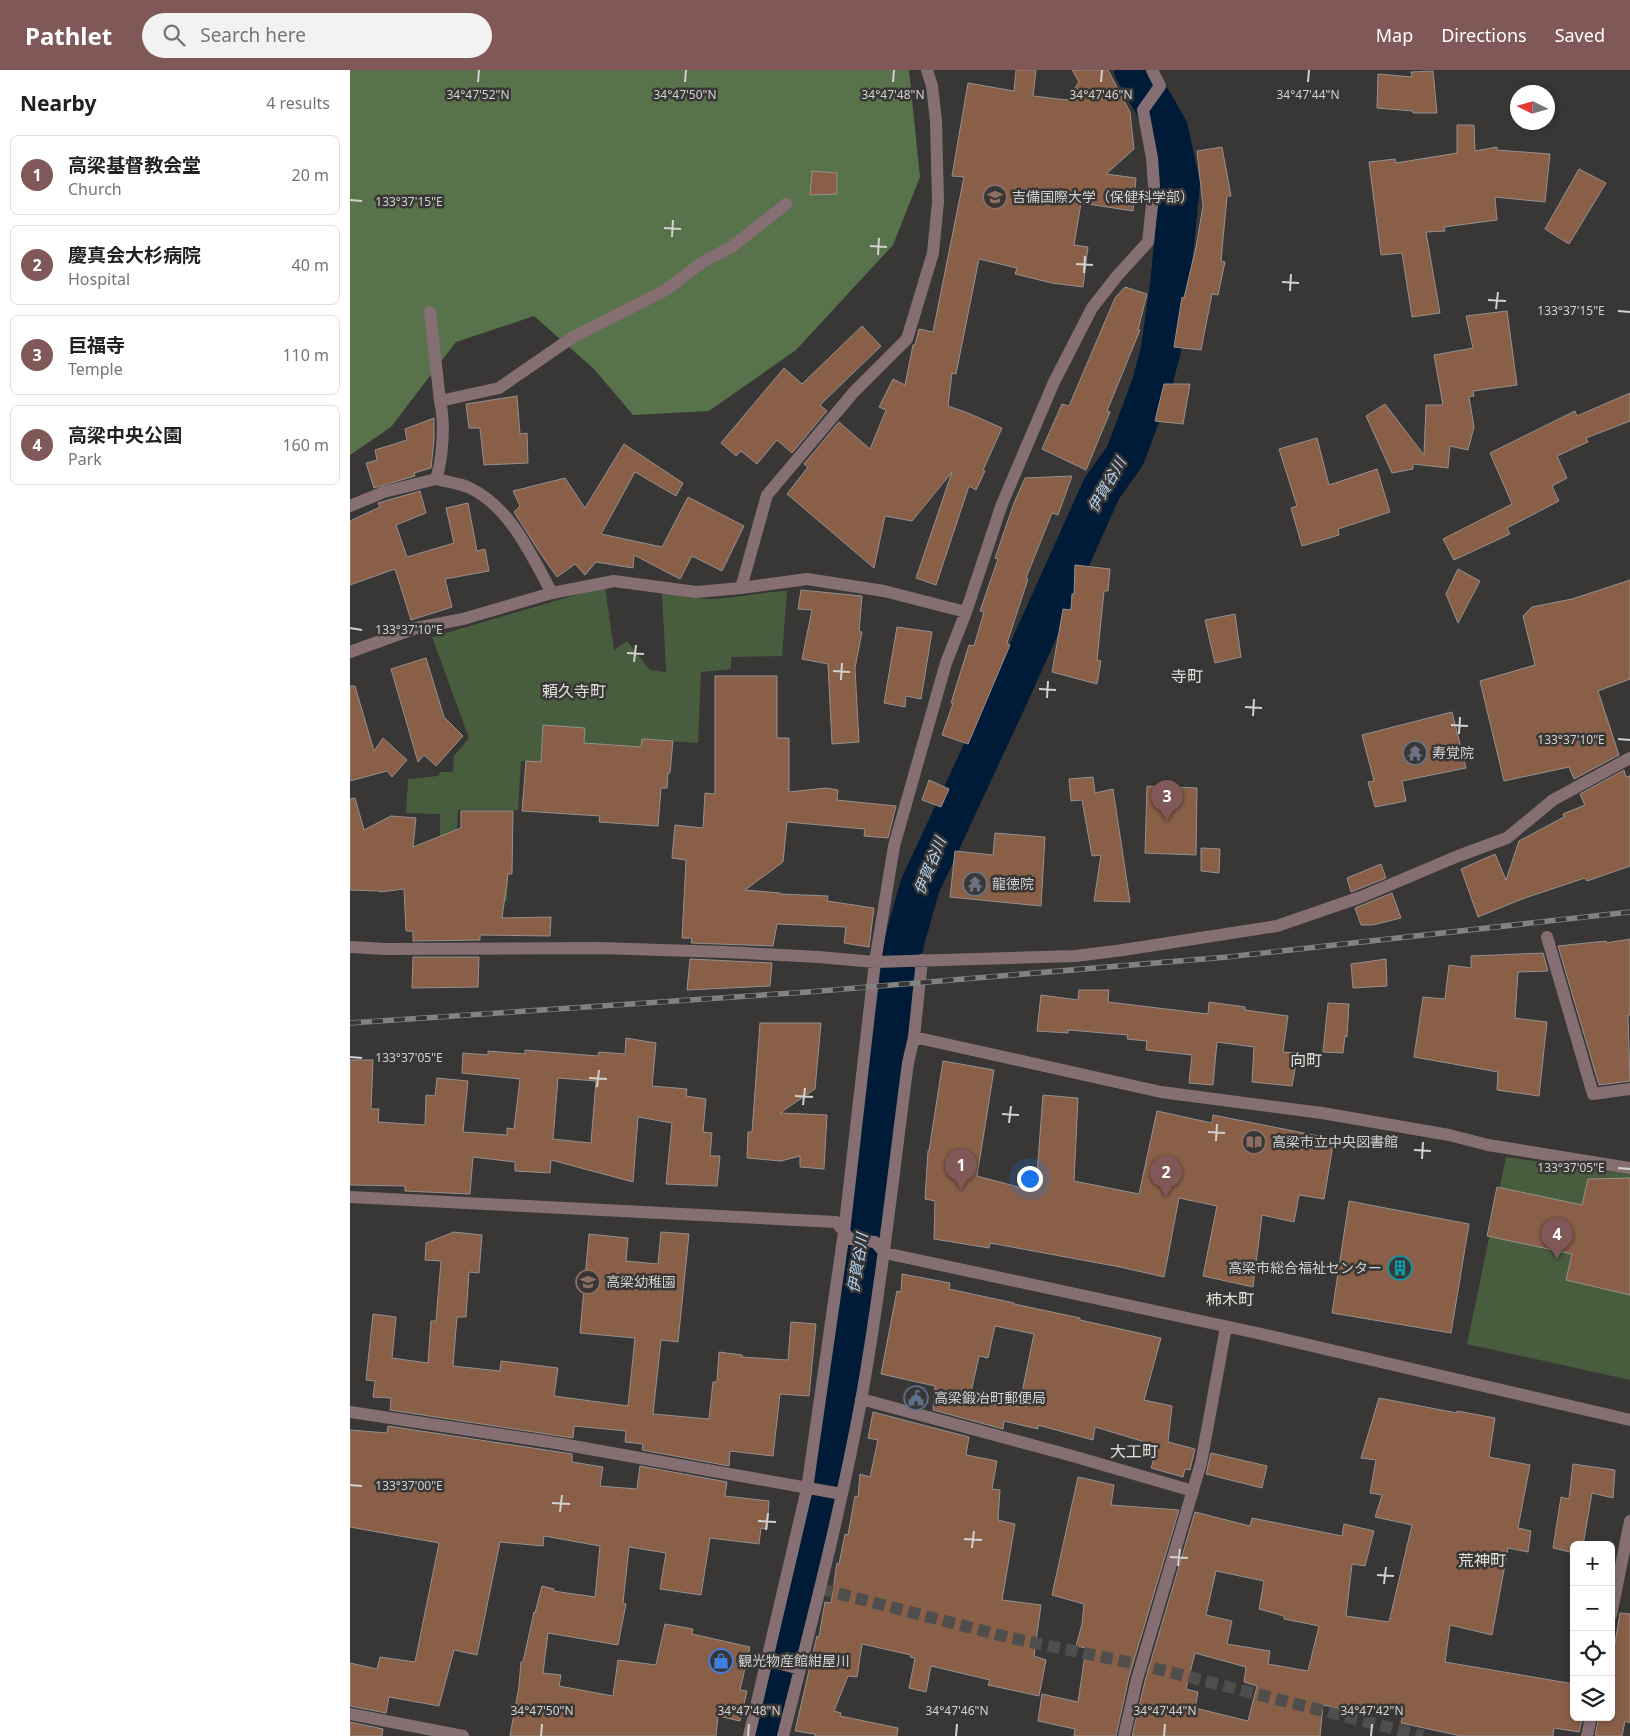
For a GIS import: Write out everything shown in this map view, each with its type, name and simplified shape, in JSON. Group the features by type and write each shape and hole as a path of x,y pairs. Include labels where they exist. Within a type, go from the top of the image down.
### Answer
{"street":[{"path":"741,588 767,495 853,393 907,339 933,253 938,202 936,121 932,86 927,70"},
{"path":"749,1736 810,1489 847,1236 875,962 894,846 946,663 966,612 1002,504 1054,382 1092,308 1117,276 1148,242 1154,186 1152,158 1143,110 1160,86 1152,70"},
{"path":"440,400 499,388 573,337 664,291 703,262 733,246 786,204"},
{"path":"430,312 443,412 440,468 436,479"},
{"path":"350,506 384,492 436,479 469,488 492,502 517,530 552,593"},
{"path":"350,652 416,628 463,619 552,593 614,581 696,592 807,579 884,591 966,612"},
{"path":"350,947 386,949 607,948 725,952 875,962 1075,956 1123,950 1277,926 1361,897 1458,856 1507,838 1553,800 1630,758"},
{"path":"1547,936 1593,1094 1630,1089"},
{"path":"782,1736 797,1668 821,1589 838,1494 861,1399 885,1253 887,1224 908,1064 914,1038 920,961"},
{"path":"914,1038 1161,1092 1322,1113 1488,1145 1630,1168"},
{"path":"350,1197 836,1222 847,1236 875,1242 885,1253 1257,1333 1630,1420"},
{"path":"1124,1736 1137,1679 1202,1463 1226,1327"},
{"path":"861,1399 1194,1490"},
{"path":"350,1412 556,1443 838,1494"},
{"path":"1615,1595 1630,1521"},
{"path":"768,1661 797,1668"},
{"path":"350,1714 463,1736"},
{"path":"1588,1736 1590,1721"}],"green space":[{"path":"350,70 909,70 920,177 893,245 796,350 709,411 633,415 594,369 534,316 456,342 391,427 350,455"},
{"path":"605,587 614,650 627,641 650,670 666,672 662,591 693,598 712,599 787,591 782,656 731,657 731,669 701,672 698,743 642,739 641,747 611,745 608,788 583,764 585,728 543,726 541,762 521,761 518,810 458,810 454,878 508,881 507,901 440,900 440,814 406,813 408,779 438,776 441,772 453,772 454,756 469,738 432,637"},
{"path":"1506,1157 1630,1174 1630,1380 1467,1344"}],"building":[{"path":"1016,70 1036,70 1033,96 1067,100 1079,82 1072,70 1108,70 1130,112 1134,149 1106,174 1136,178 1133,211 1081,203 1074,245 1088,247 1083,287 1052,283 1015,274 1017,268 979,259 956,374 952,373 948,406 1002,428 976,490 969,486 936,585 916,578 952,472 912,521 885,516 874,568 787,494 808,467 804,464 839,422 870,449 886,410 879,407 893,379 905,385 913,345 915,345 919,329 933,332 964,177 952,176 968,83 1014,91"},
{"path":"1433,71 1437,113 1413,113 1413,111 1377,108 1378,74 1412,77 1411,72"},
{"path":"1457,125 1474,125 1475,151 1497,147 1497,150 1550,154 1545,202 1495,197 1497,220 1444,227 1445,231 1426,232 1440,313 1412,317 1402,253 1381,255 1369,162 1395,159 1396,163 1457,153"},
{"path":"1222,147 1231,196 1227,196 1221,261 1225,262 1218,295 1212,294 1201,350 1174,347 1182,297 1184,298 1196,247 1203,206 1197,151"},
{"path":"1579,169 1606,183 1569,244 1545,229"},
{"path":"812,171 837,173 837,194 810,195"},
{"path":"1125,287 1147,294 1138,330 1140,330 1107,411 1110,412 1086,470 1042,449 1062,404 1069,406 1115,298"},
{"path":"1507,311 1517,385 1473,391 1474,396 1469,397 1474,427 1468,450 1450,446 1448,468 1413,464 1413,469 1392,473 1366,416 1385,404 1424,455 1426,405 1443,405 1434,355 1473,348 1466,316"},
{"path":"862,326 881,346 820,405 827,411 792,453 777,440 757,464 741,451 736,456 721,443 784,368 802,384"},
{"path":"1164,384 1190,384 1183,424 1155,421"},
{"path":"1630,393 1630,421 1586,438 1588,442 1557,456 1567,478 1552,486 1559,501 1507,528 1510,534 1454,560 1443,539 1512,504 1490,453 1575,411 1577,416"},
{"path":"517,396 520,434 527,433 528,463 484,465 480,428 469,428 466,404"},
{"path":"434,418 431,468 414,473 415,476 374,488 366,463 377,460 375,450 407,440 405,429"},
{"path":"1317,438 1329,485 1377,469 1390,512 1338,529 1339,535 1302,546 1291,508 1297,506 1279,449"},
{"path":"624,444 683,483 676,496 635,472 601,534 662,547 688,497 744,526 722,571 692,556 680,579 634,555 633,568 596,562 585,575 575,564 557,577 514,512 520,506 513,491 565,478 585,508"},
{"path":"1072,476 1058,515 1052,513 1026,578 1028,579 1007,643 1010,645 968,744 942,735 969,645 974,646 984,612 980,611 998,559 995,558 1014,503 1025,478"},
{"path":"420,491 426,513 396,525 407,557 454,543 446,508 468,503 477,551 485,549 489,571 445,579 452,607 411,620 395,569 350,585 350,521 380,507 378,503"},
{"path":"1075,565 1110,569 1108,591 1104,591 1097,660 1101,661 1097,684 1052,672 1063,609 1071,610 1072,594 1074,594"},
{"path":"1458,569 1480,581 1458,623 1446,594"},
{"path":"1630,580 1630,679 1598,691 1619,755 1574,779 1569,767 1504,781 1480,681 1535,665 1523,616 1532,607 1572,599"},
{"path":"801,590 862,596 859,631 862,632 855,668 859,742 832,744 828,664 802,659 812,610 798,609"},
{"path":"1235,614 1241,657 1215,663 1205,620"},
{"path":"897,627 932,632 921,699 906,696 905,707 884,703"},
{"path":"426,658 444,717 463,736 436,766 424,755 418,762 391,669"},
{"path":"715,676 777,676 777,738 789,738 789,792 826,788 838,790 837,800 896,806 888,838 864,836 865,829 787,822 783,862 745,890 828,896 827,901 874,908 869,947 844,943 846,927 777,924 773,946 691,943 692,938 682,938 686,860 672,858 675,825 703,828 705,793 715,794"},
{"path":"350,686 355,686 374,751 383,738 407,760 392,777 387,771 350,781"},
{"path":"1452,712 1466,768 1402,781 1406,801 1375,807 1368,782 1374,781 1362,735"},
{"path":"543,725 585,728 584,743 641,747 642,739 673,741 667,788 661,788 658,826 599,822 600,816 522,811 526,761 541,762"},
{"path":"1624,770 1626,777 1630,776 1630,866 1587,881 1585,878 1522,899 1478,917 1461,869 1495,854 1506,880 1519,841 1564,817 1563,814 1585,805 1580,794"},
{"path":"1093,777 1095,793 1113,789 1130,902 1094,901 1101,855 1092,856 1082,800 1071,801 1069,779"},
{"path":"929,780 949,789 941,807 922,800"},
{"path":"1147,786 1197,788 1196,855 1145,853"},
{"path":"355,798 364,830 391,816 416,818 413,847 461,828 461,811 513,811 512,874 508,874 502,918 551,917 550,936 480,935 480,940 413,941 413,931 406,931 404,889 380,892 350,890 350,799"},
{"path":"995,833 1045,837 1041,906 950,897 955,851 993,855"},
{"path":"1201,848 1220,849 1219,873 1201,871"},
{"path":"1381,864 1386,878 1351,892 1347,878"},
{"path":"1392,893 1401,918 1373,925 1361,925 1355,908"},
{"path":"1630,939 1630,1015 1628,1015 1630,1081 1599,1085 1558,946 1606,941 1606,943"},
{"path":"1543,953 1548,971 1518,972 1515,1018 1547,1022 1539,1096 1497,1090 1498,1072 1414,1057 1423,997 1445,999 1449,965 1471,968 1471,956"},
{"path":"413,957 479,957 478,987 412,988"},
{"path":"690,959 772,963 770,986 687,990"},
{"path":"1386,959 1387,986 1353,988 1351,964"},
{"path":"1079,990 1109,990 1108,1002 1208,1014 1209,1002 1245,1007 1245,1010 1288,1016 1283,1052 1298,1053 1292,1086 1252,1082 1254,1047 1217,1042 1213,1085 1189,1083 1192,1055 1146,1050 1147,1041 1127,1039 1128,1035 1068,1030 1068,1033 1037,1031 1041,995 1078,1000"},
{"path":"1328,1003 1349,1004 1347,1037 1345,1036 1343,1053 1323,1052"},
{"path":"760,1023 821,1023 815,1089 780,1113 827,1115 824,1169 800,1167 800,1156 781,1161 747,1158 748,1132 752,1132"},
{"path":"626,1038 656,1043 652,1086 687,1089 686,1096 706,1099 703,1132 712,1133 710,1156 720,1156 717,1186 666,1184 672,1123 638,1117 633,1182 551,1160 550,1173 515,1171 515,1162 473,1157 470,1194 405,1191 405,1186 350,1185 350,1060 373,1060 371,1109 379,1109 378,1122 425,1125 426,1095 435,1096 437,1078 468,1081 463,1132 507,1135 507,1128 514,1129 520,1079 462,1073 463,1053 488,1055 488,1051 525,1054 525,1050 598,1056 599,1052 625,1054","holes":["558,1078 596,1081 591,1143 553,1139"]},
{"path":"943,1061 994,1070 977,1176 1022,1188 1025,1172 1037,1174 1043,1095 1078,1098 1074,1181 1139,1194 1157,1111 1212,1123 1213,1115 1334,1139 1324,1199 1299,1195 1294,1222 1262,1215 1253,1287 1203,1276 1217,1206 1179,1198 1164,1277 990,1243 989,1248 934,1239 935,1201 925,1199 928,1151"},
{"path":"1630,1178 1630,1295 1566,1280 1572,1254 1487,1236 1497,1187 1582,1205 1588,1179"},
{"name":"高梁市総合福祉センター","path":"1349,1201 1469,1224 1451,1333 1332,1313"},
{"path":"454,1232 482,1235 479,1273 469,1272 466,1317 457,1317 453,1366 500,1371 501,1361 558,1368 554,1396 628,1406 635,1338 580,1333 589,1234 628,1238 626,1261 658,1264 661,1232 689,1234 678,1342 661,1340 653,1414 709,1419 713,1382 717,1382 719,1352 742,1355 742,1357 788,1360 791,1322 816,1324 809,1396 780,1394 773,1456 730,1451 729,1466 642,1450 643,1444 625,1442 626,1431 574,1426 573,1438 390,1410 391,1398 373,1397 375,1381 366,1380 373,1314 396,1317 392,1358 428,1363 431,1321 436,1321 441,1261 425,1260 426,1243"},
{"path":"902,1274 950,1283 949,1289 1161,1338 1144,1400 1172,1406 1168,1442 1195,1449 1190,1470 1185,1469 1183,1477 1151,1468 1158,1446 1095,1427 1093,1440 1038,1425 1038,1429 1004,1421 1003,1429 933,1410 935,1386 881,1374 897,1291 901,1292","holes":["995,1326 1034,1334 1019,1407 970,1397 979,1356 988,1358"]},
{"path":"1379,1398 1457,1413 1457,1411 1495,1418 1489,1457 1530,1465 1518,1528 1531,1531 1528,1552 1508,1548 1492,1635 1450,1625 1445,1662 1570,1683 1570,1721 1582,1721 1579,1732 1554,1728 1553,1736 1461,1736 1401,1723 1403,1713 1364,1704 1362,1713 1323,1705 1320,1736 1132,1736 1145,1681 1195,1512 1250,1526 1252,1518 1342,1536 1344,1524 1374,1531 1365,1566 1352,1564 1346,1616 1389,1622 1412,1525 1375,1517 1382,1495 1370,1493 1376,1460 1361,1458","holes":["1216,1571 1264,1581 1259,1609 1284,1616 1284,1619 1319,1626 1308,1671 1268,1664 1270,1651 1227,1644 1232,1621 1206,1615","1195,1653 1246,1667 1244,1682 1257,1686 1248,1721 1195,1708 1198,1692 1186,1689"]},
{"path":"873,1412 969,1437 966,1455 997,1461 992,1489 1000,1490 998,1520 1015,1524 1002,1600 1041,1605 1034,1656 1046,1660 1039,1696 988,1685 990,1680 931,1666 926,1692 909,1688 915,1658 910,1657 911,1655 862,1644 857,1677 848,1676 834,1711 841,1713 840,1716 898,1728 897,1736 815,1736 815,1734 795,1731 817,1636 819,1637 825,1602 831,1603 837,1563 839,1564 845,1534 848,1535 855,1496 858,1497 860,1474 870,1477 878,1440 868,1438"},
{"path":"388,1426 572,1454 572,1462 603,1467 600,1486 637,1489 640,1466 727,1482 725,1496 769,1501 767,1529 761,1528 759,1544 710,1538 701,1595 660,1589 666,1553 629,1547 623,1603 626,1604 618,1645 548,1633 543,1673 561,1675 559,1686 613,1696 618,1660 656,1665 665,1624 693,1629 692,1634 750,1647 740,1690 747,1691 740,1721 718,1716 716,1736 510,1736 519,1686 521,1662 523,1662 542,1586 554,1589 554,1591 595,1597 600,1546 544,1536 543,1546 500,1542 477,1655 454,1650 439,1706 389,1697 386,1713 350,1706 350,1663 377,1669 380,1657 415,1662 439,1543 350,1527 350,1430 387,1433"},
{"path":"1211,1453 1267,1466 1262,1488 1206,1474"},
{"path":"1573,1464 1615,1470 1613,1498 1592,1493 1584,1541 1570,1541 1570,1552 1553,1548 1561,1497 1569,1499"},
{"path":"1078,1477 1114,1485 1111,1505 1179,1510 1129,1677 1116,1736 1074,1736 1075,1729 1038,1721 1042,1694 1078,1702 1086,1648 1076,1646 1082,1624 1084,1604 1052,1595"},
{"path":"1620,1613 1630,1614 1630,1723 1625,1721 1622,1736 1598,1736 1595,1735 1598,1721 1615,1721 1615,1643"},
{"path":"350,1722 383,1729 382,1736 350,1736"}],"waterway":[{"name":"伊賀谷川","path":"764,1736 819,1520 830,1459 867,1200 893,997 905,939 920,886 1102,488 1125,456 1152,384 1161,349 1170,285 1180,184 1168,129 1134,70"}],"tunnel":[{"path":"821,1589 1011,1638 1142,1665 1423,1736"}],"railway":[{"path":"350,1023 808,992 1227,957 1630,912"}],"place":[{"name":"吉備国際大学（保健科学部）","path":"995,197"},
{"name":"寿覚院","path":"1415,753"},
{"name":"巨福寺","path":"1167,821"},
{"name":"龍徳院","path":"975,884"},
{"name":"高梁市立中央図書館","path":"1254,1142"},
{"name":"高梁基督教会堂","path":"961,1190"},
{"name":"慶真会大杉病院","path":"1166,1197"},
{"name":"高梁中央公園","path":"1557,1259"},
{"name":"高梁市総合福祉センター","path":"1400,1268"},
{"name":"高梁幼稚園","path":"588,1282"},
{"name":"高梁鍛冶町郵便局","path":"916,1398"},
{"name":"観光物産館紺屋川","path":"721,1661"}],"district":[{"name":"寺町","path":"1187,676"},
{"name":"頼久寺町","path":"574,691"},
{"name":"向町","path":"1306,1060"},
{"name":"柿木町","path":"1230,1299"},
{"name":"大工町","path":"1134,1451"},
{"name":"荒神町","path":"1482,1560"}]}
